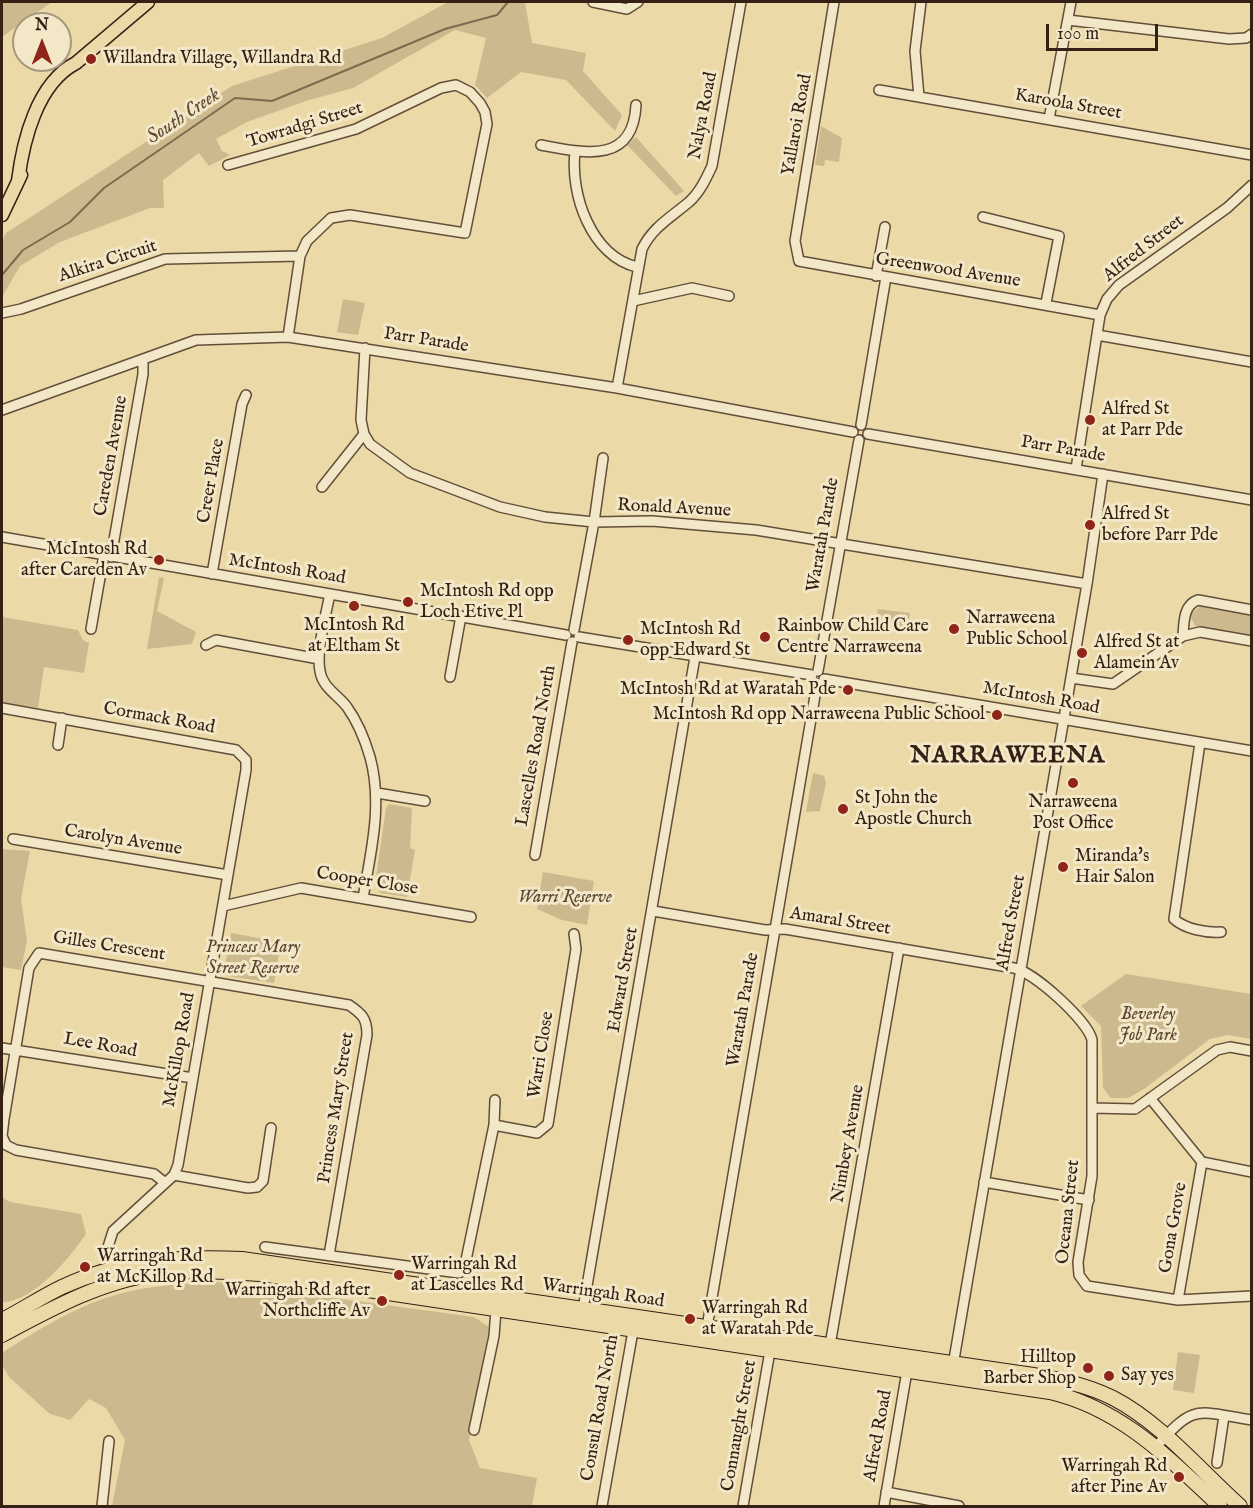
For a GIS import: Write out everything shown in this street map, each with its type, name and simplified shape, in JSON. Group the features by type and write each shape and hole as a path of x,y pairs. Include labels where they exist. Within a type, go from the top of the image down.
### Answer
{"highway":[{"name":"Warringah Road","path":"2,1320 62,1287 111,1269 155,1260 223,1258 636,1317 770,1351 907,1371 952,1370"},
{"path":"111,1269 117,1283"},
{"name":"Warringah Road","path":"2,1335 49,1310 117,1283 171,1272 206,1271 261,1274 633,1331 706,1334 831,1345 952,1370 1082,1401 1160,1442 1218,1502 1240,1506"},
{"name":"Consul Road North","path":"633,1331 636,1317"}],"main road":[{"path":"2,215 18,181 28,132 36,113 60,75 148,2"}],"street":[{"path":"592,2 627,9 638,2"},
{"name":"Nalya Road","path":"617,388 637,267 650,234 690,201 704,184 712,166 741,2"},
{"name":"Yallaroi Road","path":"796,253 795,241 834,2"},
{"path":"919,97 915,51 921,2"},
{"path":"1049,118 1071,2"},
{"path":"1068,20 1228,39 1245,38 1251,34"},
{"name":"Towradgi Street","path":"228,165 368,125 441,88 456,85 470,92 480,104 487,124 465,233 350,215 330,218 316,229 300,256 288,337"},
{"name":"Karoola Street","path":"879,90 1251,155"},
{"path":"542,145 575,152 604,152 622,144 633,130 636,105"},
{"path":"575,152 575,191 583,214 609,251 623,264 637,267"},
{"name":"Alfred Street","path":"1076,469 1100,315 1107,299 1119,285 1248,194 1251,185"},
{"path":"983,217 1059,236 1046,303"},
{"path":"861,425 881,277 885,227"},
{"name":"Greenwood Avenue","path":"796,253 799,261 807,264 1046,303 1100,315"},
{"name":"Alkira Circuit","path":"2,313 21,309 165,259 300,256"},
{"path":"633,301 692,288 729,296"},
{"path":"1097,335 1251,362"},
{"name":"Parr Parade","path":"2,411 196,340 288,337 617,388 853,432"},
{"path":"322,487 364,434 361,420 365,348"},
{"name":"Careden Avenue","path":"91,629 108,556 143,374 143,360"},
{"name":"Creer Place","path":"212,574 242,404 246,395"},
{"path":"861,425 867,429 868,434 864,439 859,440 854,437 853,432 855,427 861,425"},
{"name":"Ronald Avenue","path":"364,434 370,444 410,473 454,492 500,507 545,517 594,522 652,521 699,525 841,543 1087,584"},
{"name":"Parr Parade","path":"868,434 1251,500"},
{"name":"Waratah Parade","path":"706,1334 859,440"},
{"name":"Lascelles Road North","path":"535,855 594,522 603,458"},
{"name":"Alfred Street","path":"952,1370 1087,584 1103,474"},
{"name":"McIntosh Road","path":"2,537 1251,751"},
{"path":"330,594 319,659 322,678 351,713 364,741 377,793 375,829 363,898"},
{"path":"1183,636 1187,608 1190,603 1198,600 1251,610"},
{"path":"450,676 461,616"},
{"path":"1071,678 1113,684 1183,636 1200,632 1251,641"},
{"path":"206,645 216,640 319,659"},
{"name":"Edward Street","path":"583,1308 695,657"},
{"name":"Cormack Road","path":"2,708 236,750 246,760"},
{"path":"58,745 62,718"},
{"path":"1200,743 1174,919 1179,924 1209,933 1221,932"},
{"name":"McKillop Road","path":"174,1175 178,1165 211,981 246,760"},
{"path":"377,793 425,801"},
{"name":"Carolyn Avenue","path":"13,839 228,875"},
{"name":"Cooper Close","path":"224,906 301,888 471,917"},
{"name":"Amaral Street","path":"653,911 1021,969"},
{"name":"Warri Close","path":"494,1125 537,1133 548,1124 576,949 574,934"},
{"name":"Nimbey Avenue","path":"831,1345 899,948"},
{"name":"Gilles Crescent","path":"164,1182 154,1173 16,1150 6,1145 2,1136 4,1119 29,968 39,953 211,981"},
{"name":"Oceana Street","path":"1021,969 1035,978 1090,1030 1093,1108 1092,1176 1078,1262 1079,1275 1087,1286 1178,1300 1251,1296"},
{"name":"Princess Mary Street","path":"211,981 349,1005 361,1013 367,1022 329,1256"},
{"path":"1093,1108 1135,1109 1217,1050 1230,1047 1251,1051"},
{"name":"Lee Road","path":"2,1048 17,1048 193,1078"},
{"path":"1150,1098 1202,1162 1251,1172"},
{"path":"265,1247 454,1274 462,1271 494,1125 495,1100"},
{"path":"111,1269 107,1250 113,1231 174,1175 248,1188 257,1187 263,1181 271,1128"},
{"name":"Gona Grove","path":"1178,1300 1202,1162"},
{"path":"984,1182 1089,1200"},
{"path":"419,1285 421,1268"},
{"path":"474,1430 494,1336 496,1310"},
{"name":"Consul Road North","path":"602,1506 633,1331"},
{"name":"Connaught Street","path":"742,1506 770,1351"},
{"name":"Alfred Road","path":"884,1506 907,1371"},
{"path":"1160,1442 1189,1414 1196,1412 1251,1419"},
{"path":"1217,1463 1224,1416"},
{"path":"102,1506 109,1441"},
{"path":"886,1492 959,1506"}],"green space":[{"path":"2,2 52,2 38,12 12,12 12,30 2,37"},
{"path":"448,2 525,2 532,43 586,53 583,71 622,115 615,131 566,80 521,72 487,98 475,85 486,38 455,30 353,88 306,101 247,122 216,139 222,151 230,155 209,166 199,153 163,180 164,208 150,208 60,242 20,266 2,297 2,241 6,233 232,86 382,38"},
{"path":"821,126 842,138 839,162 825,160 824,166 815,165"},
{"path":"636,137 684,191 676,196 627,145"},
{"path":"343,299 365,303 358,335 337,332"},
{"path":"159,577 164,578 157,611 196,632 192,644 147,649"},
{"path":"1200,606 1251,615 1251,636 1195,626 1190,615"},
{"path":"878,609 910,613 908,630 874,626"},
{"path":"2,617 78,630 83,640 89,643 84,673 44,667 38,708 2,702"},
{"path":"813,773 824,776 826,783 820,811 806,812"},
{"path":"389,804 412,808 410,848 415,850 407,897 380,893 375,884 386,808"},
{"path":"2,849 30,851 21,899 27,941 21,970 2,967"},
{"name":"Warri Reserve","path":"543,872 594,881 587,925 562,920 537,909"},
{"name":"Princess Mary Street Reserve","path":"231,933 281,942 274,983 227,976 224,971"},
{"name":"Beverley Job Park","path":"1126,974 1251,994 1251,1039 1227,1035 1210,1039 1144,1089 1128,1098 1111,1098 1103,1088 1101,1026 1081,1006"},
{"path":"2,1197 10,1202 81,1214 86,1234 70,1255 38,1287 14,1300 2,1302"},
{"path":"210,1281 474,1317 489,1327 469,1440 480,1468 537,1478 532,1506 112,1506 125,1440 106,1408 89,1399 70,1420 50,1414 10,1378 2,1365 2,1353 49,1324 100,1300 145,1288"},
{"path":"1178,1352 1200,1355 1194,1393 1173,1390"}],"waterway":[{"name":"South Creek","path":"2,275 23,250 70,222 104,188 235,98 272,101 445,29 497,15 508,2"}],"place":[{"name":"Willandra Village, Willandra Rd","path":"91,59"},
{"name":"Alfred St at Parr Pde","path":"1090,420"},
{"name":"Alfred St before Parr Pde","path":"1090,525"},
{"name":"McIntosh Rd after Careden Av","path":"159,560"},
{"name":"McIntosh Rd opp Loch Etive Pl","path":"408,602"},
{"name":"McIntosh Rd at Eltham St","path":"354,606"},
{"name":"Narraweena Public School","path":"954,629"},
{"name":"Rainbow Child Care Centre Narraweena","path":"765,637"},
{"name":"McIntosh Rd opp Edward St","path":"628,640"},
{"name":"Alfred St at Alamein Av","path":"1082,653"},
{"name":"McIntosh Rd at Waratah Pde","path":"848,690"},
{"name":"McIntosh Rd opp Narraweena Public School","path":"997,715"},
{"name":"Narraweena Post Office","path":"1073,783"},
{"name":"St John the Apostle Church","path":"843,809"},
{"name":"Miranda's Hair Salon","path":"1063,867"},
{"name":"Warringah Rd at McKillop Rd","path":"85,1267"},
{"name":"Warringah Rd at Lascelles Rd","path":"399,1275"},
{"name":"Warringah Rd after Northcliffe Av","path":"382,1301"},
{"name":"Warringah Rd at Waratah Pde","path":"690,1319"},
{"name":"Hilltop Barber Shop","path":"1088,1368"},
{"name":"Say yes","path":"1109,1376"},
{"name":"Warringah Rd after Pine Av","path":"1179,1477"}],"district":[{"name":"NARRAWEENA","path":"1008,757"}]}
